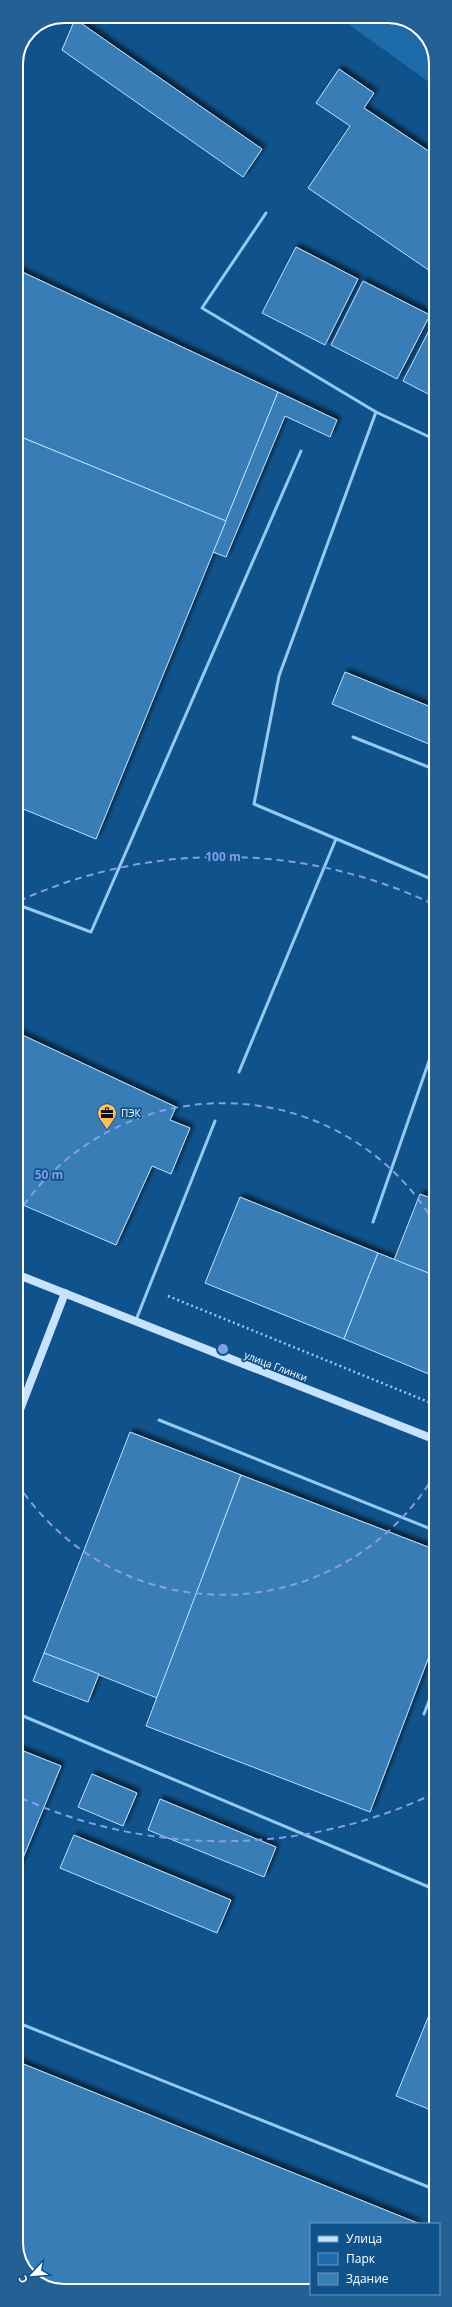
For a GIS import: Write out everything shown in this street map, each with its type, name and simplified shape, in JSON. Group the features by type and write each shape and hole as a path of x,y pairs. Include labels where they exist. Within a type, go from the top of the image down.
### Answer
{"main road":[{"name":"улица Глинки","path":"23,1277 429,1437"},
{"path":"23,1402 65,1293"}],"lane":[{"path":"266,213 202,308 376,412 429,437"},
{"path":"376,412 279,676 254,804 429,878"},
{"path":"23,907 91,932 301,451"},
{"path":"353,737 429,767"},
{"path":"239,1072 336,839"},
{"path":"373,1222 429,1061"},
{"path":"135,1321 214,1121"},
{"path":"159,1420 429,1528"},
{"path":"424,1714 429,1701"},
{"path":"23,1716 429,1887"},
{"path":"23,2025 429,2187"}],"path":[{"path":"168,1296 429,1402"}],"green space":[{"path":"347,23 391,23 409,28 421,39 428,53 429,82"}],"building":[{"path":"73,23 81,23 262,149 243,177 62,50"},
{"path":"339,69 374,93 364,108 429,151 429,270 308,188 350,126 316,103"},
{"path":"296,247 358,279 325,345 262,313"},
{"path":"23,272 278,392 226,521 23,438"},
{"path":"363,281 429,314 397,379 331,345"},
{"path":"429,331 429,394 403,381"},
{"path":"278,392 337,420 330,437 285,416 226,557 213,552"},
{"path":"23,438 226,521 96,839 23,809"},
{"path":"345,672 429,706 429,744 332,704"},
{"path":"23,1035 176,1107 170,1120 190,1128 171,1174 152,1166 116,1245 23,1205"},
{"path":"420,1194 429,1197 429,1274 394,1260"},
{"path":"240,1197 378,1253 344,1339 205,1283"},
{"path":"378,1253 429,1273 429,1374 344,1339"},
{"path":"130,1432 241,1475 157,1698 44,1653"},
{"path":"241,1475 429,1547 429,1656 370,1812 146,1726"},
{"path":"44,1653 99,1674 88,1702 33,1681"},
{"path":"23,1751 61,1766 23,1858"},
{"path":"92,1774 137,1793 123,1826 78,1807"},
{"path":"160,1799 276,1847 264,1877 148,1830"},
{"path":"74,1835 231,1900 217,1933 60,1868"},
{"path":"429,2015 429,2109 396,2096"},
{"path":"23,2064 418,2223 310,2223 310,2284 61,2284 48,2281 31,2268 28,2264 23,2249"}],"place":[{"name":"ПЭК","path":"107,1130"}]}
